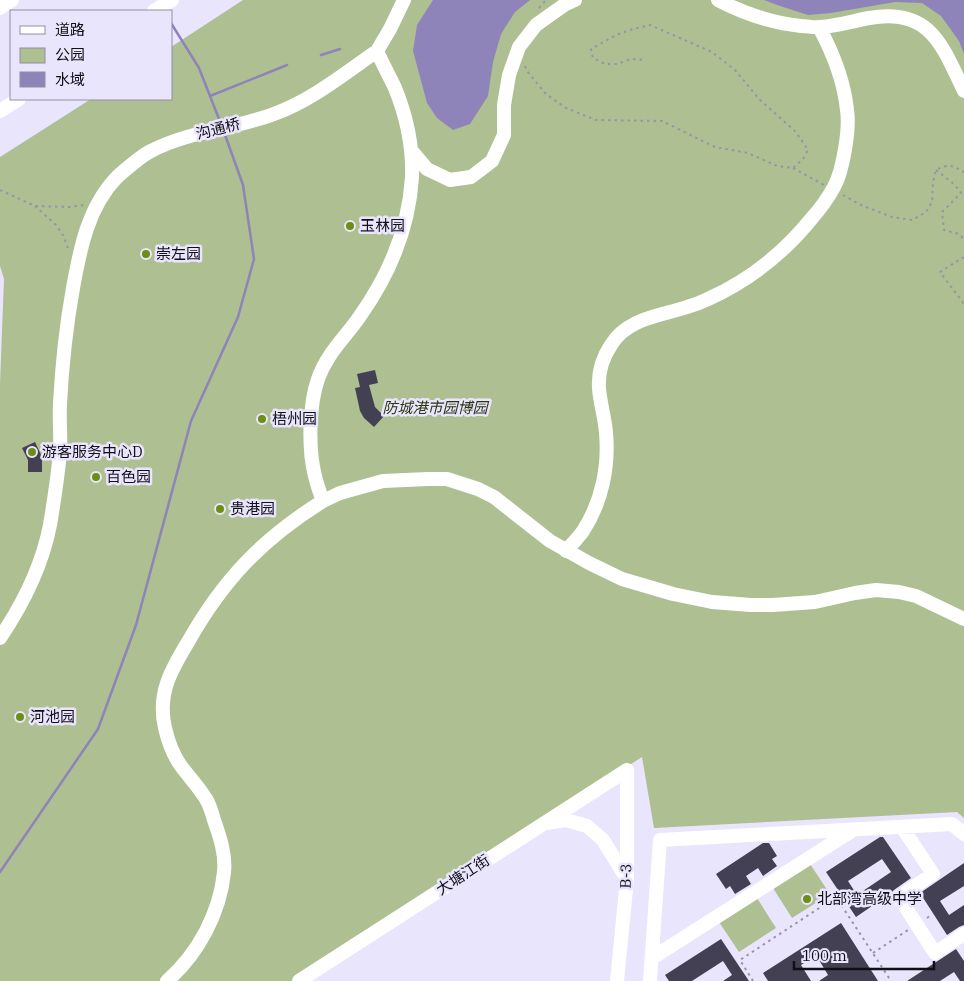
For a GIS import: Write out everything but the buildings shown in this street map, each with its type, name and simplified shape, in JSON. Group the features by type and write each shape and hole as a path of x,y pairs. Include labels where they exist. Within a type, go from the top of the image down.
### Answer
{"street":[{"path":"0,8 12,0"},
{"path":"156,10 172,0"},
{"path":"322,501 314,476 311,456 311,405 318,379 329,356 359,317 386,273 397,250 409,203 412,176 411,150 402,107 376,51 404,0"},
{"path":"411,150 427,169 450,180 471,177 492,161 504,135 504,105 509,75 519,47 536,25 564,5 575,0"},
{"path":"718,0 731,7 784,24 819,28 871,17 897,16 918,22 935,36 949,58 964,91"},
{"path":"566,551 583,532 591,518 605,475 607,459 606,431 599,388 599,374 612,342 626,329 646,318 688,307 708,299 759,271 802,231 835,186 845,150 848,112 838,69 830,48 819,28"},
{"name":"沟通桥","path":"0,638 12,620 32,581 43,552 49,526 60,450 60,406 67,327 79,257 92,216 104,195 117,178 148,152 184,137 252,121 296,105 320,92 376,51"},
{"path":"0,111 17,100"},
{"path":"168,981 180,970 194,952 205,932 221,891 224,871 223,852 219,834 207,800 195,781 181,765 170,746 164,727 162,707 166,686 174,665 200,621 231,578 265,543 322,501 340,493 383,481 447,479 478,489 494,497 550,541 566,551 622,579 672,594 712,602 751,605 814,602 876,590 916,596 964,619"},
{"name":"大塘江街","path":"299,981 626,770"},
{"name":"B-3","path":"617,981 627,878 626,770"},
{"path":"543,823 566,820 586,826 603,840 627,878"},
{"path":"650,981 660,840 952,824 964,834"},
{"path":"902,827 933,874 899,898 935,953 964,934"},
{"path":"652,958 854,830"}],"path":[{"path":"536,12 546,0"},
{"path":"523,61 527,71 546,94 566,108 596,120 662,121 715,147 748,154 777,166 793,168 803,159 808,150 796,132 759,100 735,70 712,52 650,25 616,35 591,49 593,58 605,64 645,60"},
{"path":"861,205 892,217 912,220 926,212 932,202 936,170 944,166 955,167 964,172"},
{"path":"936,170 954,184 961,193 942,212 944,230 959,234 964,239"},
{"path":"0,190 35,206 56,225 70,252"},
{"path":"35,206 70,207 85,204"},
{"path":"964,258 940,272 964,304"},
{"path":"753,981 740,960 836,897 891,981"},
{"path":"873,953 931,915"}],"green space":[{"name":"防城港市园博园","path":"243,0 964,0 964,818 957,812 654,828 642,757 292,981 0,981 0,384 4,279 0,266 0,157 89,100 172,100 172,46"},
{"path":"810,864 830,894 792,918 773,888"},
{"path":"757,898 776,928 739,952 719,922"}],"water":[{"path":"433,0 530,0 515,12 501,34 493,62 488,96 470,124 453,130 437,118 427,103 413,51 417,25"},
{"path":"764,0 964,0 964,54 959,41 941,16 922,3 895,2 808,15"}],"waterway":[{"path":"172,25 199,68 221,124"},
{"path":"321,55 340,49"},
{"path":"210,96 287,65"},
{"path":"0,872 98,729 136,625 191,421 238,317 254,259 243,185 224,132"}],"place":[{"name":"玉林园","path":"350,226"},
{"name":"崇左园","path":"146,254"},
{"name":"梧州园","path":"262,419"},
{"name":"游客服务中心D","path":"32,452"},
{"name":"百色园","path":"96,477"},
{"name":"贵港园","path":"220,509"},
{"name":"河池园","path":"20,717"},
{"name":"北部湾高级中学","path":"807,899"}]}
